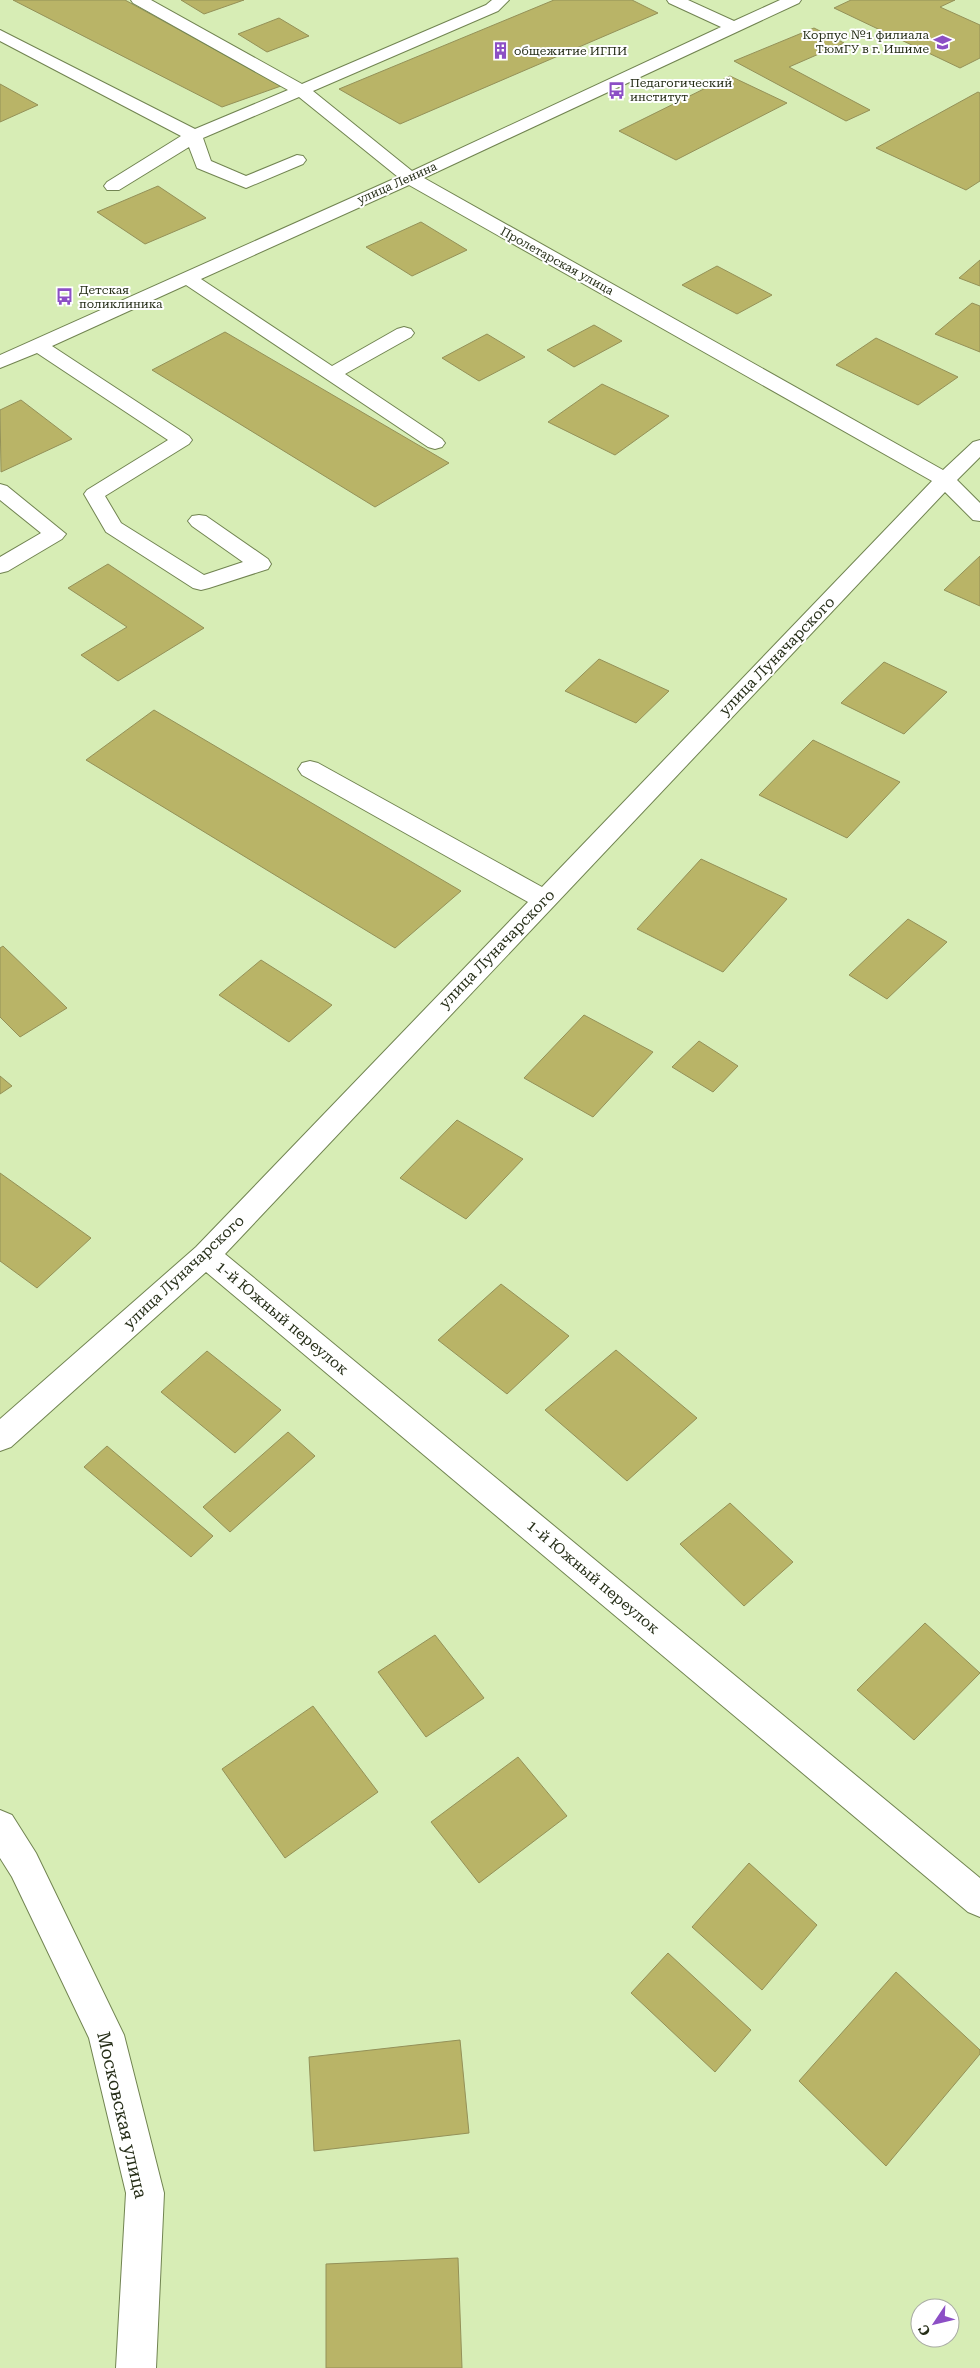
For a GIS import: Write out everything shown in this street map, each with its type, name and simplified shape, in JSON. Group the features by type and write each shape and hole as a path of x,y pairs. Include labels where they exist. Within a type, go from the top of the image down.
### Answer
{"street":[{"name":"Пролетарская улица","path":"139,0 301,90 410,178 945,480 980,515"},
{"path":"113,186 194,136 492,8 502,0"},
{"path":"675,0 733,27"},
{"name":"улица Ленина","path":"0,362 410,178 793,0"},
{"path":"0,35 194,136 203,164 246,183 297,160"},
{"path":"0,51 17,44"},
{"path":"188,278 435,443"},
{"path":"332,374 404,333"},
{"path":"38,345 182,440 94,494 113,528 201,583 260,564 199,521"},
{"name":"улица Луначарского","path":"0,1438 206,1255 945,480 980,446"},
{"path":"0,490 55,534 0,566"},
{"path":"310,769 545,900"},
{"name":"1-й Южный переулок","path":"206,1255 980,1900"},
{"name":"Московская улица","path":"0,1827 24,1865 106,2035 144,2193 136,2368"}],"building":[{"path":"13,0 125,0 281,86 222,107"},
{"path":"181,0 244,0 204,14"},
{"name":"общежитие ИГПИ","path":"554,0 632,0 658,13 400,124 339,89"},
{"name":"Корпус №1 филиала ТюмГУ в г. Ишиме","path":"851,0 955,0 940,7 980,25 980,58 960,68 834,8"},
{"path":"279,18 309,36 267,52 238,34"},
{"path":"814,28 844,43 789,67 870,110 846,121 734,61"},
{"path":"730,76 787,103 676,160 619,131"},
{"path":"0,84 38,105 0,122"},
{"path":"978,92 980,93 980,181 966,190 876,148"},
{"path":"158,186 206,218 145,244 97,212"},
{"path":"421,222 467,250 412,276 366,247"},
{"path":"980,260 980,286 959,278"},
{"path":"717,266 772,295 737,314 682,285"},
{"path":"972,303 980,306 980,352 935,334"},
{"path":"594,325 622,341 574,367 547,350"},
{"path":"225,332 449,463 375,507 152,370"},
{"path":"487,334 525,357 479,381 442,358"},
{"path":"876,338 958,377 918,405 836,365"},
{"path":"602,384 669,416 615,455 548,422"},
{"path":"21,400 72,439 1,472 0,410"},
{"path":"980,556 980,606 944,590"},
{"path":"108,564 204,628 118,681 81,655 127,627 68,588"},
{"path":"599,659 669,691 636,723 565,691"},
{"path":"884,662 947,692 904,734 841,703"},
{"path":"154,710 461,891 395,948 86,760"},
{"path":"813,740 900,782 847,838 759,795"},
{"path":"701,859 787,899 723,972 637,929"},
{"path":"908,919 947,942 887,999 849,975"},
{"path":"3,946 67,1008 20,1037 0,1017 0,948"},
{"path":"261,960 332,1005 289,1042 219,995"},
{"path":"584,1015 653,1052 593,1117 524,1078"},
{"path":"699,1041 738,1066 713,1092 672,1067"},
{"path":"0,1076 12,1086 0,1094"},
{"path":"457,1120 523,1159 466,1219 400,1178"},
{"path":"0,1173 91,1238 37,1288 0,1261"},
{"path":"501,1284 569,1336 507,1394 438,1340"},
{"path":"616,1350 697,1418 627,1481 545,1410"},
{"path":"207,1351 281,1410 235,1453 161,1392"},
{"path":"288,1432 315,1456 230,1532 203,1507"},
{"path":"107,1446 213,1536 191,1557 84,1467"},
{"path":"730,1503 793,1562 744,1606 680,1544"},
{"path":"925,1623 980,1673 914,1740 857,1690"},
{"path":"435,1635 484,1698 426,1737 378,1672"},
{"path":"313,1706 378,1792 285,1858 222,1769"},
{"path":"518,1757 567,1816 479,1883 431,1822"},
{"path":"749,1863 817,1925 762,1990 692,1927"},
{"path":"668,1953 751,2030 715,2072 631,1993"},
{"path":"896,1972 980,2050 980,2054 886,2166 799,2081"},
{"path":"460,2040 469,2133 314,2151 309,2057"},
{"path":"458,2258 462,2368 326,2368 326,2264"}],"place":[{"name":"Корпус №1 филиала ТюмГУ в г. Ишиме","path":"943,42"},
{"name":"общежитие ИГПИ","path":"500,51"},
{"name":"Педагогический институт","path":"616,90"},
{"name":"Детская поликлиника","path":"65,297"}]}
